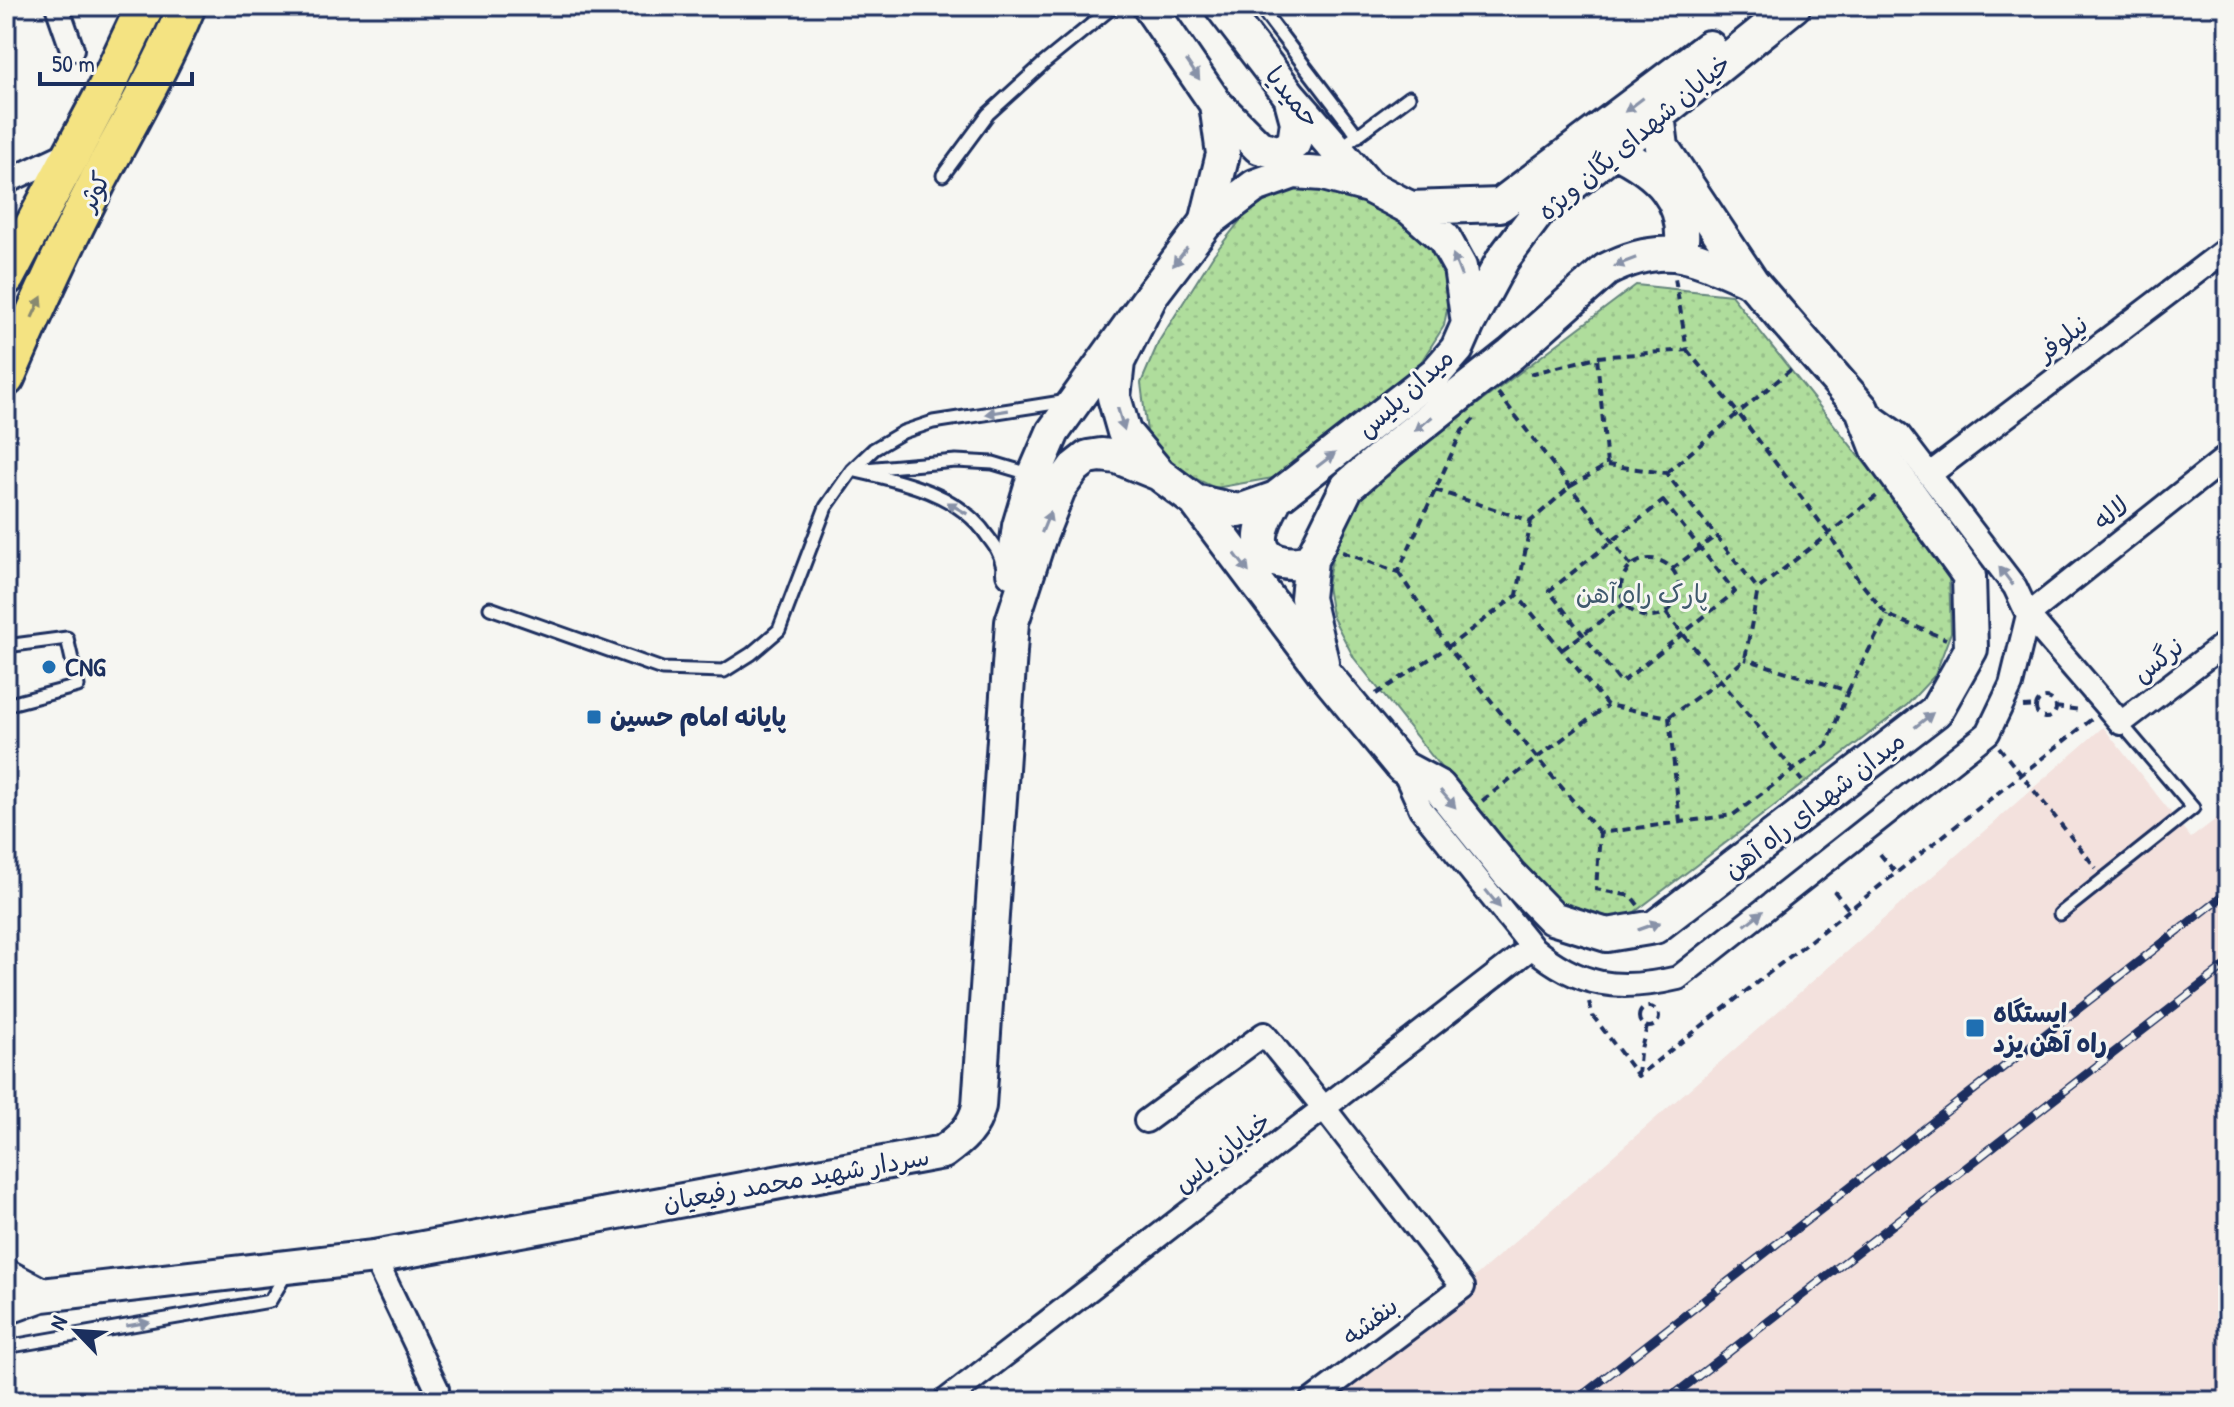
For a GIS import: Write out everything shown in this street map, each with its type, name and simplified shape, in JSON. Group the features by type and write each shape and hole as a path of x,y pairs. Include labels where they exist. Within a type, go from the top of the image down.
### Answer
{"main road":[{"name":"کوثر","path":"6,277 102,97 145,6"},
{"name":"کوثر","path":"6,378 75,228 172,42 187,6"},
{"path":"1149,6 1216,104 1259,147 1280,153 1294,143 1297,122 1290,96"},
{"name":"حمیدیا","path":"1221,6 1290,96 1347,143 1368,186"},
{"name":"خیابان شهدای یگان ویژه","path":"1410,208 1500,205 1762,6"},
{"name":"خیابان شهدای یگان ویژه","path":"1468,324 1503,259 1539,211 1794,6"},
{"path":"1206,223 1223,154 1216,104"},
{"path":"1658,115 1662,147 1752,282 1862,409 1878,450 1914,477 1969,576 1971,649"},
{"path":"1613,150 1638,163 1659,180 1680,211 1684,230 1676,252"},
{"name":"میدان پلیس","path":"1294,172 1323,174 1368,186 1410,208 1444,238 1460,267 1468,324 1457,349 1436,373 1276,498 1239,511 1195,501 1159,474 1124,432 1114,397 1118,362 1152,294 1206,223 1255,186 1294,172"},
{"path":"1325,674 1307,598 1315,552 1347,487 1390,450 1495,390 1606,270 1633,258 1676,252 1752,282"},
{"path":"1010,609 1017,539 1034,476 1053,432 1152,294"},
{"name":"سردار شهید محمد رفیعیان","path":"6,1308 42,1295 374,1257 943,1152 960,1140 975,1121 979,1106 1010,609 1059,489 1074,468 1088,457 1101,455 1117,457 1159,474"},
{"path":"1276,498 1263,525 1261,541 1269,554 1279,562 1299,565 1315,552"},
{"name":"میدان شهدای راه آهن","path":"1195,501 1325,674 1402,767 1439,787 1509,874 1552,918 1607,935 1655,927 1936,711 1971,649"},
{"path":"6,1276 42,1295"}],"street":[{"path":"57,6 72,49"},
{"path":"6,182 72,152"},
{"name":"نیلوفر","path":"1914,477 2228,248"},
{"name":"لاله","path":"2028,615 2228,456"},
{"path":"1914,477 2015,587 2028,615 2121,723"},
{"path":"1402,767 1421,809 1532,947 1551,964 1583,980 1618,986 1653,984 1678,978 1988,733 2011,685 2028,615"},
{"name":"نرگس","path":"2121,723 2228,641"},
{"name":"خیابان یاس","path":"945,1401 1532,947"},
{"path":"1146,1121 1264,1034 1324,1108"},
{"name":"بنفشه","path":"1311,1401 1463,1287 1324,1108"},
{"path":"374,1257 437,1389"}],"lane":[{"path":"943,175 988,114 1114,6"},
{"path":"1259,6 1347,143 1409,97"},
{"path":"490,608 662,669 724,671 751,654 779,630 826,507 852,470 883,443 933,422 1074,400"},
{"path":"852,470 956,461 993,463 1034,476"},
{"path":"852,470 905,481 977,520 1000,554 1005,582"},
{"path":"6,646 67,638 78,686 6,705"},
{"path":"2060,914 2193,808 2121,723"},
{"path":"6,1347 270,1301 291,1266"}],"path":[{"path":"1676,252 1687,350 1738,413 1887,615 1971,649"},
{"path":"1526,375 1597,357 1687,350"},
{"path":"1666,473 1812,352"},
{"path":"1597,357 1607,465"},
{"path":"1495,390 1631,566"},
{"path":"1398,572 1462,431 1480,413"},
{"path":"1354,709 1448,647 1517,595 1531,521 1571,486 1607,465 1666,473 1758,589"},
{"path":"1517,595 1607,705 1669,717 1745,659 1758,589 1829,534 1914,477"},
{"path":"1435,490 1531,521"},
{"path":"1663,501 1735,592 1621,683 1549,591 1613,541 1663,501"},
{"path":"1672,569 1717,535"},
{"path":"1315,552 1398,572 1448,647 1600,833 1596,889 1631,896 1655,927"},
{"path":"1653,558 1667,563 1676,574 1679,588 1676,602 1666,613 1653,618 1639,616 1625,603 1620,595 1621,581 1631,566 1639,560 1653,558"},
{"path":"1563,649 1625,603"},
{"path":"1666,613 1818,801"},
{"path":"1600,833 1733,815 1827,745 1848,691 1887,615"},
{"path":"1745,659 1848,691"},
{"path":"2042,698 2053,701 2055,707 2050,717 2043,718 2036,709 2042,698"},
{"path":"1463,815 1607,705"},
{"path":"1638,1076 2096,715"},
{"path":"1669,717 1680,822"},
{"path":"1988,733 2105,879"},
{"path":"1880,854 1896,873"},
{"path":"1834,891 1849,910"},
{"path":"1583,980 1593,1016 1638,1076"},
{"path":"1652,1008 1659,1016 1658,1022 1653,1027 1647,1027 1641,1024 1641,1012 1652,1008"},
{"path":"1638,1076 1647,1027"}],"shaded area":[{"path":"2103,727 2191,838 2228,810 2228,1401 1320,1401 1463,1287"}],"green space":[{"path":"1321,187 1376,205 1433,240 1452,282 1444,326 1421,362 1334,438 1273,478 1215,488 1176,469 1147,432 1141,383 1159,341 1214,254 1243,217 1277,191"},
{"name":"پارک راه آهن","path":"1636,285 1731,295 1929,544 1949,576 1951,632 1935,675 1907,705 1628,917 1593,918 1554,904 1527,876 1354,658 1332,616 1327,586 1339,518 1369,486"}],"railway":[{"path":"1575,1401 2228,892"},
{"path":"1666,1401 2228,964"}],"place":[{"name":"CNG","path":"49,667"},
{"name":"پایانه امام حسین","path":"594,717"},
{"name":"ایستگاه راه آهن یزد","path":"1975,1028"}]}
